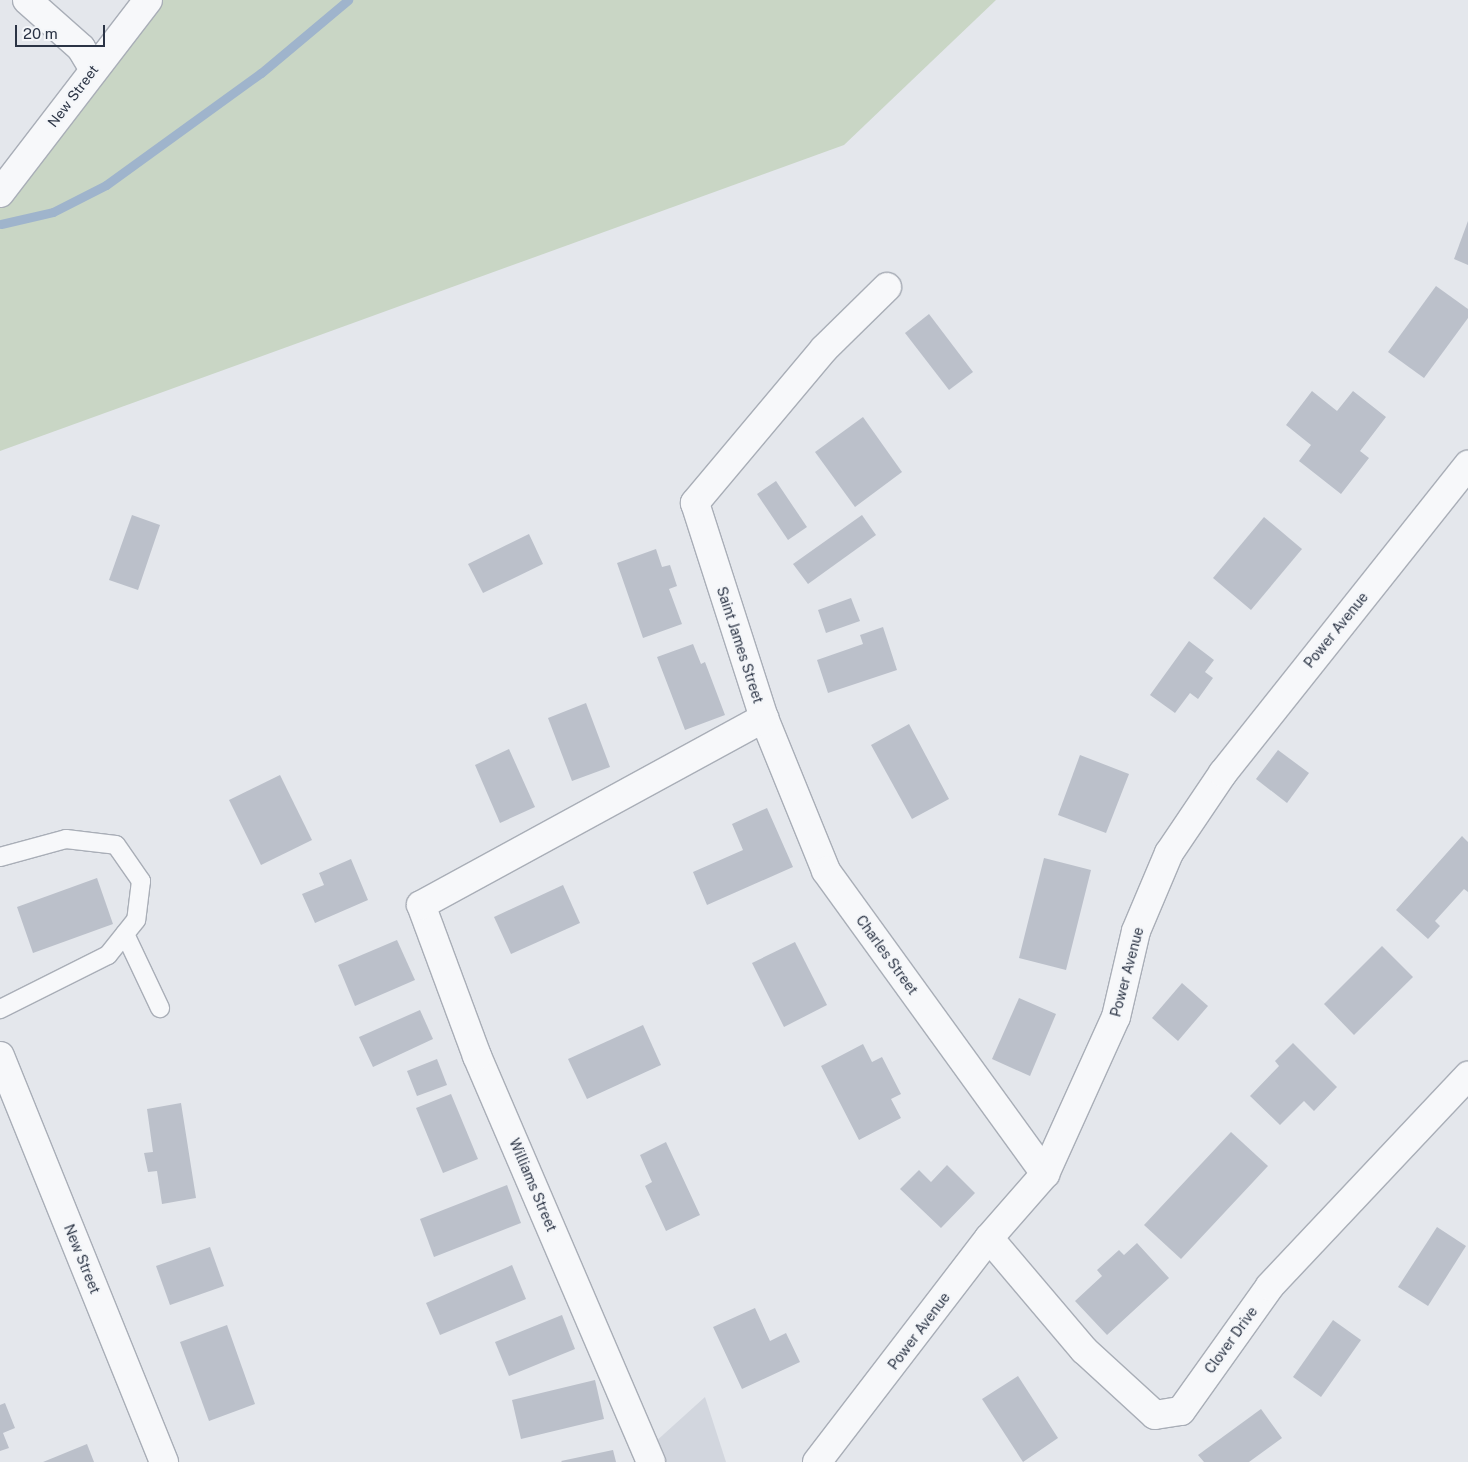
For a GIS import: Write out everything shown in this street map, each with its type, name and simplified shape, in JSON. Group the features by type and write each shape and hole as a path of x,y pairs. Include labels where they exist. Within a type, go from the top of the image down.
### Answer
{"street":[{"path":"27,0 81,48 93,68"},
{"name":"New Street","path":"0,193 93,68 148,0"},
{"name":"Saint James Street","path":"421,906 764,718 695,503 824,349 887,287"},
{"name":"Power Avenue","path":"817,1462 990,1238 1045,1174 1116,1017 1136,931 1169,853 1223,773 1468,465"},
{"name":"Charles Street","path":"764,718 826,871 1045,1174"},
{"name":"Williams Street","path":"421,906 477,1056 651,1462"},
{"name":"New Street","path":"0,1056 164,1462"},
{"name":"Clover Drive","path":"990,1238 1084,1350 1155,1415 1181,1411 1270,1286 1468,1076"}],"lane":[{"path":"0,857 66,839 116,844 140,881 136,920 108,955 0,1009"},
{"path":"125,934 160,1008"}],"shaded area":[{"path":"705,1397 726,1462 633,1462"}],"green space":[{"path":"139,0 996,0 844,145 0,451 0,189"}],"building":[{"path":"1468,221 1468,265 1454,259"},
{"path":"1436,286 1468,309 1468,318 1424,378 1388,352"},
{"path":"929,314 973,372 949,390 905,333"},
{"path":"1312,391 1337,411 1353,391 1386,417 1360,451 1369,458 1341,494 1299,461 1311,445 1286,425"},
{"path":"863,417 902,472 855,507 815,452"},
{"path":"776,481 807,527 788,540 757,494"},
{"path":"132,515 160,525 138,590 109,580"},
{"path":"862,515 876,535 808,584 793,564"},
{"path":"1264,517 1302,549 1251,610 1213,578"},
{"path":"529,534 543,564 483,593 468,564"},
{"path":"656,549 662,567 670,565 677,586 669,589 682,624 643,638 617,563"},
{"path":"851,598 860,621 826,633 818,610"},
{"path":"883,627 897,670 828,693 817,660 863,644 860,635"},
{"path":"1189,641 1214,660 1205,672 1213,678 1198,699 1190,693 1175,713 1150,695"},
{"path":"693,644 701,664 705,662 725,715 685,730 657,657"},
{"path":"586,703 610,767 572,781 548,718"},
{"path":"909,724 949,799 912,819 871,745"},
{"path":"509,749 535,807 500,823 475,765"},
{"path":"1278,750 1309,773 1287,803 1256,779"},
{"path":"1080,755 1129,774 1106,833 1058,815"},
{"path":"280,775 312,840 261,865 229,800"},
{"path":"767,808 793,867 707,905 693,872 743,850 732,824"},
{"path":"1462,836 1468,842 1468,892 1464,889 1435,921 1440,926 1428,939 1396,910"},
{"path":"1044,858 1091,870 1066,970 1019,958"},
{"path":"351,859 368,900 315,923 302,894 324,885 319,873"},
{"path":"97,878 113,924 33,953 17,907"},
{"path":"563,885 580,923 511,954 494,917"},
{"path":"397,940 415,980 355,1006 338,965"},
{"path":"795,942 827,1005 784,1027 752,963"},
{"path":"1382,946 1413,977 1354,1035 1324,1004"},
{"path":"1182,983 1208,1006 1178,1041 1152,1018"},
{"path":"1019,998 1056,1014 1030,1076 992,1059"},
{"path":"420,1010 433,1039 373,1067 359,1037"},
{"path":"643,1025 661,1065 587,1099 568,1059"},
{"path":"1293,1043 1337,1087 1314,1111 1304,1101 1280,1125 1250,1096 1279,1066 1275,1061"},
{"path":"863,1044 872,1062 882,1057 901,1094 891,1099 901,1118 859,1140 821,1066"},
{"path":"437,1059 447,1085 417,1096 407,1071"},
{"path":"451,1094 478,1159 443,1173 416,1108"},
{"path":"181,1103 196,1198 162,1204 157,1171 148,1172 144,1153 153,1152 147,1109"},
{"path":"1231,1132 1268,1166 1181,1259 1144,1225"},
{"path":"666,1142 700,1215 666,1231 645,1186 652,1182 640,1155"},
{"path":"947,1165 975,1193 941,1228 900,1189 919,1170 931,1182"},
{"path":"507,1185 521,1223 434,1257 420,1219"},
{"path":"1437,1227 1466,1246 1428,1306 1398,1287"},
{"path":"1137,1243 1169,1278 1107,1335 1075,1301 1102,1276 1097,1270 1119,1250 1124,1255"},
{"path":"210,1247 224,1286 170,1305 156,1266"},
{"path":"512,1265 526,1299 440,1335 426,1303"},
{"path":"755,1308 770,1341 786,1333 800,1362 742,1389 713,1327"},
{"path":"562,1315 575,1349 509,1376 495,1342"},
{"path":"1333,1320 1361,1340 1321,1397 1293,1377"},
{"path":"227,1325 255,1404 209,1421 180,1342"},
{"path":"1018,1376 1058,1438 1023,1462 982,1399"},
{"path":"595,1380 604,1419 521,1439 512,1400"},
{"path":"5,1403 15,1428 3,1433 9,1448 0,1451 0,1405"},
{"path":"1261,1409 1282,1438 1249,1462 1204,1462 1198,1455"},
{"path":"87,1444 94,1462 43,1462"},
{"path":"613,1450 616,1462 561,1461"}],"waterway":[{"path":"1,224 53,212 106,185 261,73 348,0"}]}
